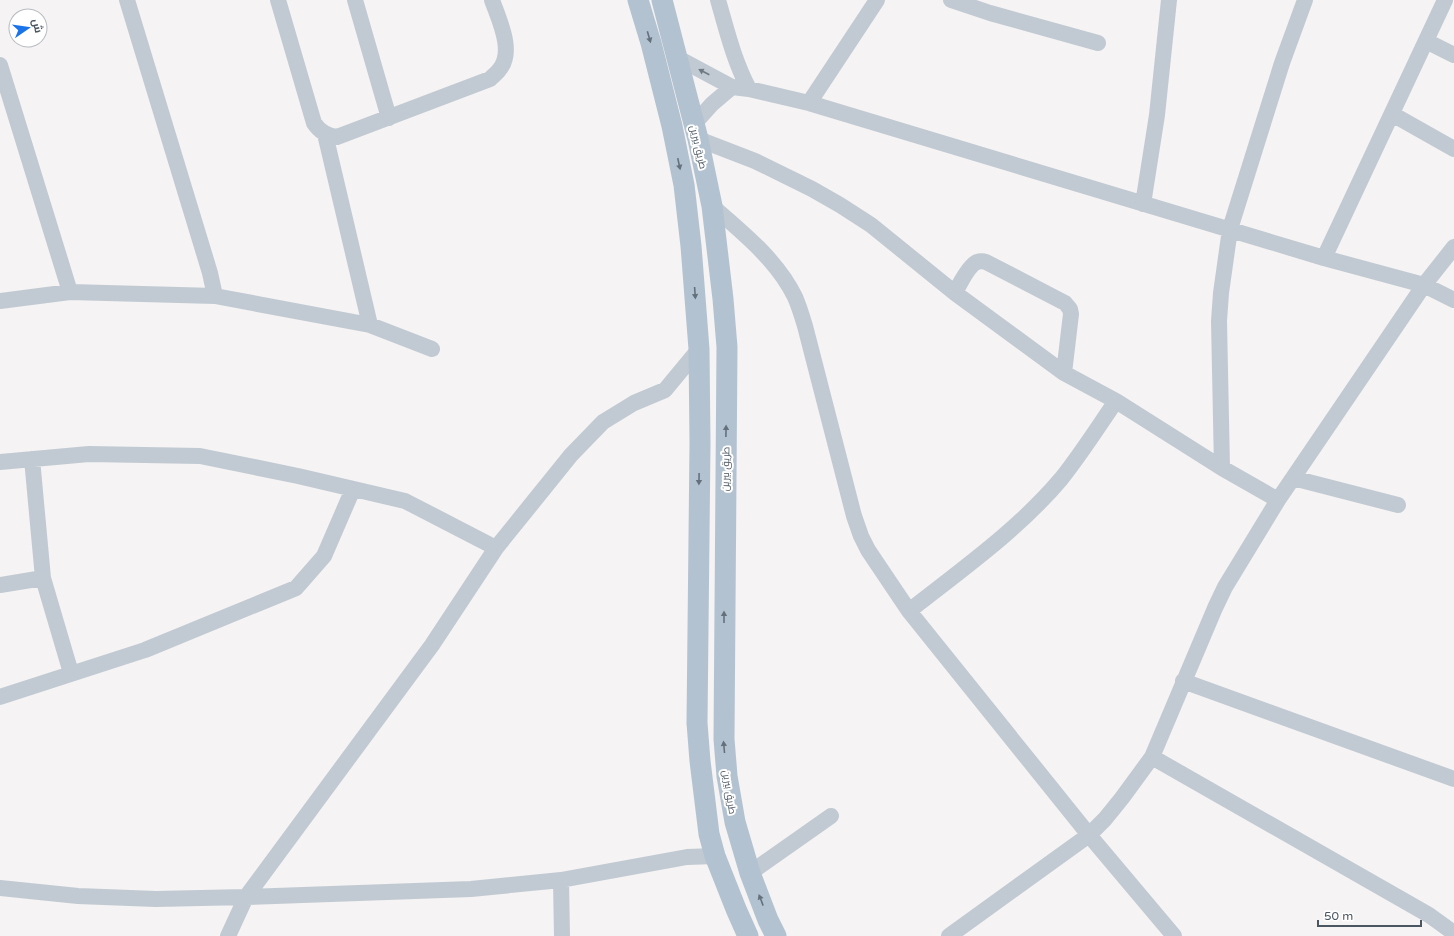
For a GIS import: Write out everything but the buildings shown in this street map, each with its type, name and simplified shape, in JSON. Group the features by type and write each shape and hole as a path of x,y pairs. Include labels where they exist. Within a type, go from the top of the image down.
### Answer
{"main road":[{"path":"638,0 651,42 672,126 684,185 691,246 699,349 700,443 696,723 700,761 710,834 715,856 748,936"},
{"name":"طريق بيرين","path":"662,0 696,132 712,206 723,299 726,347 724,739 727,776 734,822 750,873 768,920 776,936"}],"street":[{"path":"127,0 215,296"},
{"path":"278,0 314,123 319,130 325,134 337,138 490,79 500,70 505,61 507,52 492,0"},
{"path":"355,0 389,118"},
{"path":"718,0 730,46 749,89"},
{"path":"808,103 877,0"},
{"path":"951,0 990,13 1098,43"},
{"path":"1143,204 1157,115 1169,0"},
{"path":"1222,468 1219,321 1221,293 1230,229 1282,63 1305,0"},
{"path":"1324,258 1445,0"},
{"path":"1426,41 1454,55"},
{"path":"676,57 732,87 749,89 808,103 1324,258 1424,285 1454,300"},
{"path":"0,65 70,292"},
{"path":"732,87 712,104 696,132 812,188 840,204 871,225 954,293 1064,373 1116,401 1222,468 1278,500"},
{"path":"1392,114 1454,149"},
{"path":"325,134 370,325"},
{"path":"712,206 757,246 783,277 795,297 805,326 861,536 868,550 909,611 1089,835 1174,936"},
{"path":"949,936 1089,835 1105,819 1122,798 1152,757 1183,681 1225,587 1278,500 1424,285 1454,247"},
{"path":"954,293 976,262 986,262 1065,303 1070,309 1071,314 1064,373"},
{"path":"0,301 70,292 215,296 370,325 432,349"},
{"path":"228,936 246,897 432,645 496,548 571,455 603,422 634,403 665,390 699,349"},
{"path":"909,611 1003,536 1045,496 1076,460 1116,401"},
{"path":"0,462 89,454 200,456 353,488 405,501 496,548"},
{"path":"32,459 43,578 71,674"},
{"path":"1293,478 1398,505"},
{"path":"0,697 145,650 296,588 324,556 353,488"},
{"path":"0,586 43,578"},
{"path":"1183,681 1454,779"},
{"path":"1152,757 1429,915 1454,933"},
{"path":"750,873 831,816"},
{"path":"687,857 710,834"},
{"path":"0,888 78,896 156,899 471,889 561,880 687,857 715,856"},
{"path":"561,880 562,936"}]}
